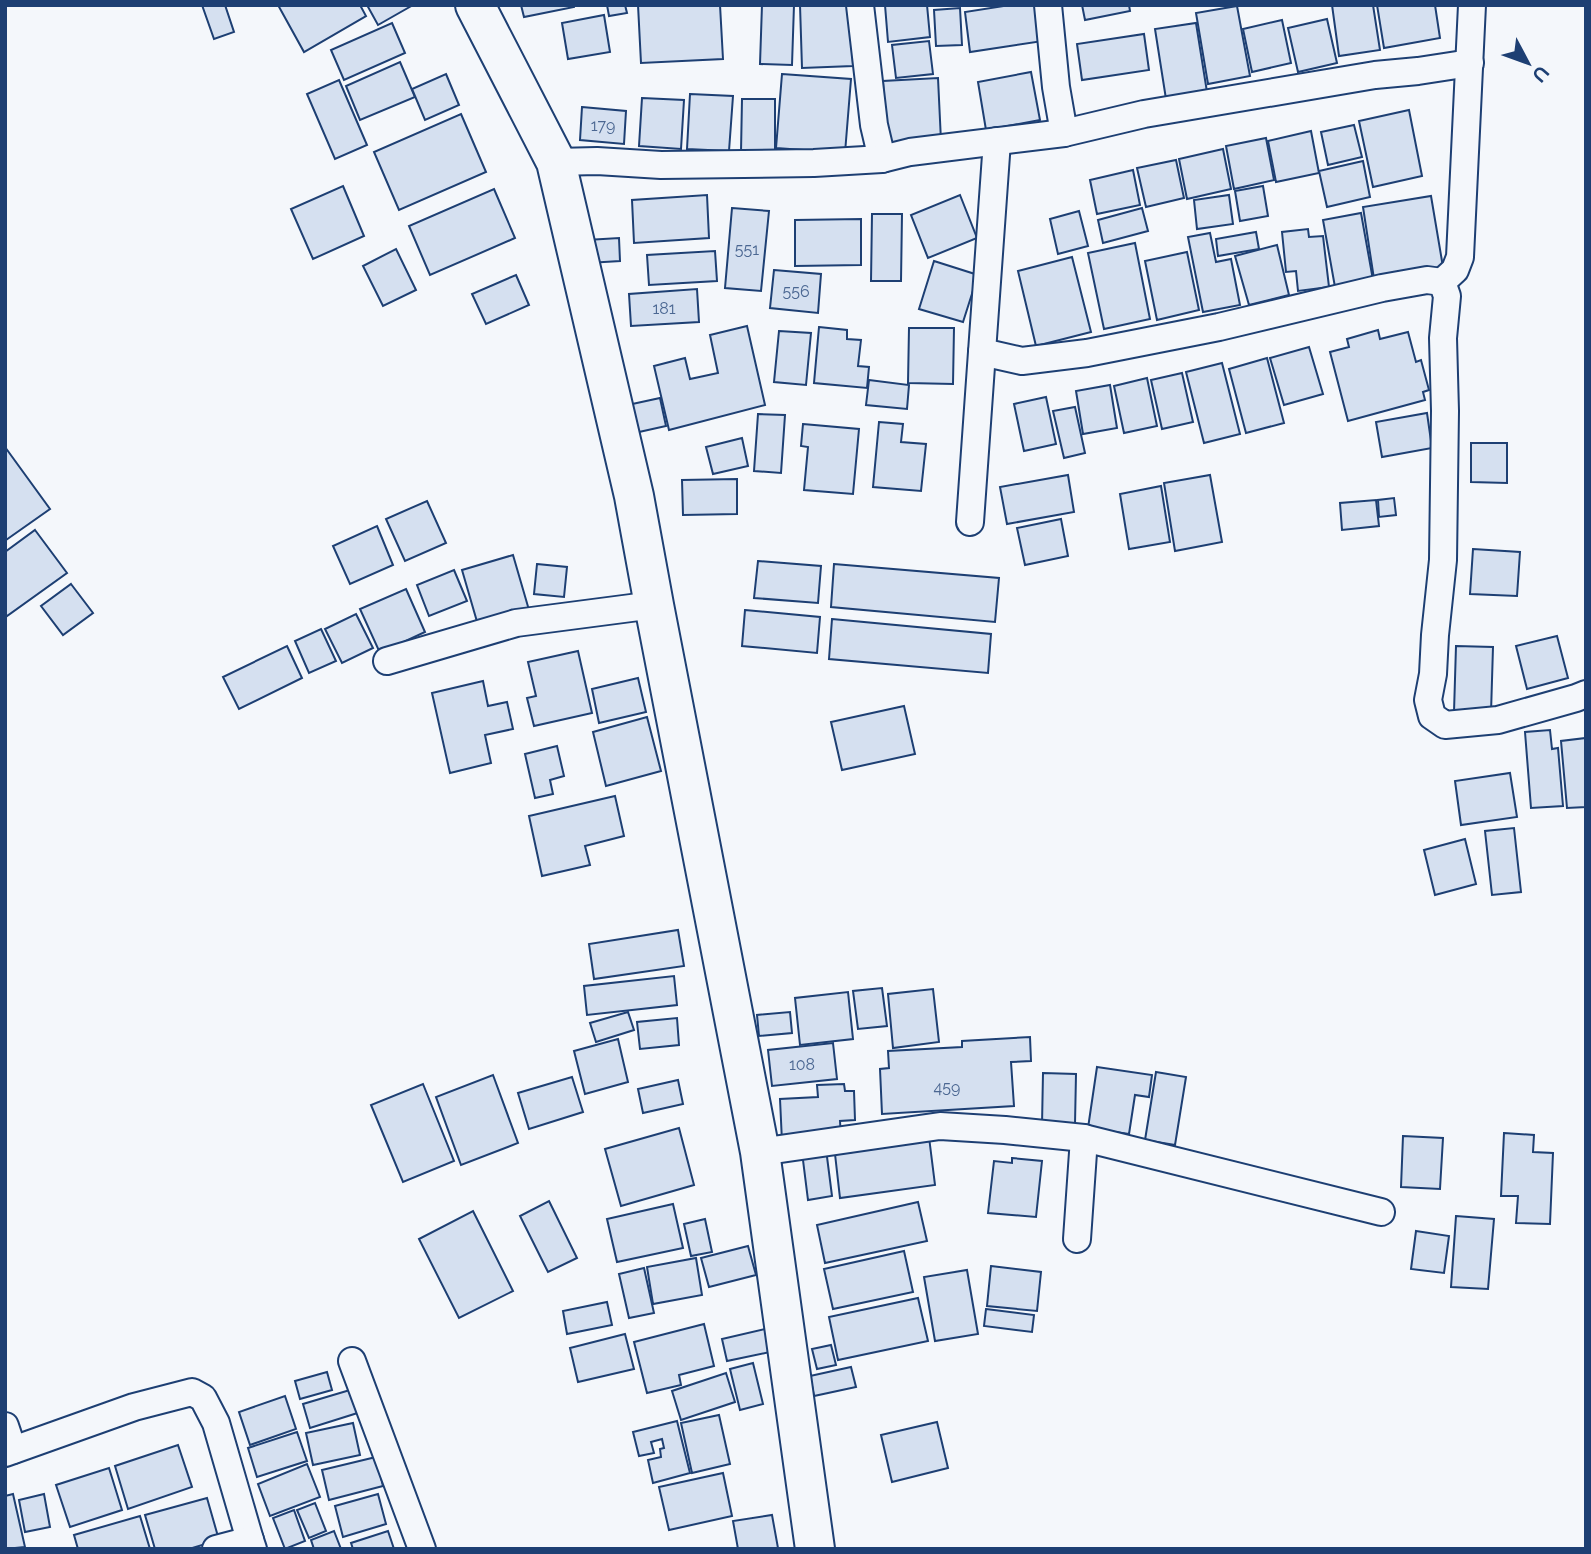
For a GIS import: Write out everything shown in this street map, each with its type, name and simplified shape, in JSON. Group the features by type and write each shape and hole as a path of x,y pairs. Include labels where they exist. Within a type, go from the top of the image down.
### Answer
{"street":[{"path":"475,5 556,162 634,496 760,1152 815,1549"},
{"path":"860,5 874,125 882,159"},
{"path":"1048,5 1056,87 1064,133"},
{"path":"1443,282 1455,270 1460,257 1472,5"},
{"path":"556,162 597,161 661,165 814,163 882,159 910,152 1064,133 1144,114 1335,81 1470,63"},
{"path":"970,522 997,141"},
{"path":"982,352 1022,361 1087,353 1219,327 1382,288 1427,280 1443,282"},
{"path":"1443,282 1447,296 1443,338 1443,560 1433,674 1428,700 1432,716 1445,725 1498,720 1586,694"},
{"path":"387,661 516,623 654,605"},
{"path":"760,1152 940,1126 1005,1130 1084,1138 1381,1212"},
{"path":"1077,1239 1084,1138"},
{"path":"352,1361 422,1549"},
{"path":"8,1443 191,1392 203,1398 216,1423 251,1544 216,1549"}],"building":[{"path":"202,5 225,5 234,32 214,39"},
{"path":"278,5 360,5 366,16 304,52"},
{"path":"367,5 413,5 378,25"},
{"path":"521,5 574,5 574,7 524,17"},
{"path":"607,5 625,5 627,13 609,16"},
{"path":"638,5 720,5 723,59 641,63"},
{"path":"762,5 794,5 792,65 760,64"},
{"path":"800,5 851,5 853,66 802,68"},
{"path":"885,5 927,5 930,37 888,42"},
{"path":"1010,5 1037,5 1043,41 970,52 965,12"},
{"path":"1082,5 1129,5 1130,11 1085,20"},
{"path":"1332,5 1373,5 1380,50 1339,56"},
{"path":"1377,5 1435,5 1440,38 1384,48"},
{"path":"1237,6 1250,76 1208,84 1196,13"},
{"path":"960,8 962,45 936,46 934,10"},
{"path":"604,15 610,52 568,59 562,23"},
{"path":"1327,19 1337,63 1298,72 1288,28"},
{"path":"1282,20 1291,63 1252,72 1243,29"},
{"path":"392,23 405,53 344,80 331,50"},
{"path":"1196,23 1207,92 1166,99 1155,29"},
{"path":"1144,34 1149,70 1082,80 1077,44"},
{"path":"929,41 933,74 896,78 892,45"},
{"path":"400,62 415,97 360,120 346,86"},
{"path":"1031,72 1040,120 986,130 978,82"},
{"path":"446,74 459,105 425,120 412,89"},
{"path":"782,74 851,79 845,153 776,148"},
{"path":"938,78 941,141 886,144 883,81"},
{"path":"339,80 367,145 335,159 307,94"},
{"path":"690,94 733,96 729,151 687,149"},
{"path":"642,98 684,100 681,149 639,146"},
{"path":"742,99 775,99 775,152 741,152"},
{"path":"582,107 626,111 624,144 580,140"},
{"path":"1409,110 1422,176 1373,187 1359,121"},
{"path":"461,114 486,172 399,210 374,152"},
{"path":"1354,125 1362,157 1328,165 1321,132"},
{"path":"1311,131 1319,173 1276,182 1268,141"},
{"path":"1266,138 1274,180 1234,189 1226,146"},
{"path":"1223,149 1231,189 1187,199 1179,159"},
{"path":"1176,160 1184,198 1146,207 1137,168"},
{"path":"1363,161 1370,197 1327,207 1319,171"},
{"path":"1133,170 1140,205 1097,214 1090,180"},
{"path":"343,186 364,236 313,259 291,209"},
{"path":"1263,186 1268,216 1240,221 1235,191"},
{"path":"494,189 515,238 430,275 409,226"},
{"path":"707,195 709,238 634,243 632,200"},
{"path":"960,195 977,238 928,258 911,215"},
{"path":"1229,195 1233,224 1197,229 1194,200"},
{"path":"1431,196 1443,267 1374,279 1363,207"},
{"path":"732,208 769,211 761,291 725,288"},
{"path":"1142,208 1148,231 1103,243 1098,220"},
{"path":"1079,211 1088,246 1058,254 1050,219"},
{"path":"1361,213 1373,280 1335,287 1323,220"},
{"path":"872,214 902,214 901,281 871,281"},
{"path":"861,219 861,265 795,266 795,220"},
{"path":"1308,229 1309,237 1323,236 1329,287 1298,291 1296,271 1286,272 1282,232"},
{"path":"1256,232 1259,249 1218,256 1216,239"},
{"path":"1210,233 1216,262 1231,259 1240,305 1203,312 1188,237"},
{"path":"619,238 620,261 588,263 587,240"},
{"path":"1135,243 1150,319 1104,329 1088,253"},
{"path":"1277,245 1289,295 1249,305 1235,256"},
{"path":"396,249 416,290 383,306 363,266"},
{"path":"715,251 717,281 649,285 647,255"},
{"path":"1187,252 1199,310 1157,320 1145,261"},
{"path":"1072,257 1091,332 1036,346 1018,271"},
{"path":"934,261 978,275 963,322 919,309"},
{"path":"774,270 821,274 818,313 770,308"},
{"path":"516,275 529,305 486,324 472,294"},
{"path":"697,289 699,322 631,326 629,294"},
{"path":"747,326 765,405 669,430 654,366 685,358 690,379 718,373 710,335"},
{"path":"819,327 847,330 847,339 861,340 858,366 869,367 867,388 814,383"},
{"path":"909,328 954,328 953,384 908,383"},
{"path":"1378,330 1380,339 1408,332 1416,362 1421,360 1429,390 1423,392 1425,400 1348,421 1330,352 1349,347 1347,339"},
{"path":"779,331 811,333 806,385 774,382"},
{"path":"1309,347 1323,394 1284,405 1270,358"},
{"path":"1267,358 1284,423 1246,433 1229,369"},
{"path":"1222,363 1240,434 1204,443 1186,372"},
{"path":"1182,373 1193,422 1162,429 1151,380"},
{"path":"1147,378 1157,426 1124,433 1114,386"},
{"path":"869,380 909,385 907,409 866,405"},
{"path":"1110,385 1117,428 1083,434 1076,391"},
{"path":"1046,397 1056,444 1024,451 1014,404"},
{"path":"660,398 666,426 630,434 623,406"},
{"path":"1075,407 1085,453 1064,458 1053,411"},
{"path":"1427,413 1432,448 1382,457 1376,422"},
{"path":"758,414 785,415 781,473 754,471"},
{"path":"879,422 903,424 901,442 926,444 921,491 873,487"},
{"path":"803,424 859,429 853,494 804,490 808,447 801,446"},
{"path":"742,438 748,466 713,474 706,447"},
{"path":"1471,443 1507,443 1507,483 1471,482"},
{"path":"5,447 50,509 6,540 5,539"},
{"path":"1068,475 1074,512 1007,524 1000,487"},
{"path":"1210,475 1222,542 1175,551 1164,483"},
{"path":"737,479 737,514 683,515 682,480"},
{"path":"1161,486 1170,542 1129,549 1120,494"},
{"path":"1394,498 1396,515 1379,517 1378,500"},
{"path":"1376,500 1379,526 1342,530 1340,503"},
{"path":"427,501 446,543 405,561 386,519"},
{"path":"1061,519 1068,556 1025,565 1017,528"},
{"path":"377,526 393,565 350,584 333,546"},
{"path":"35,530 67,573 7,616 5,552"},
{"path":"1473,549 1520,552 1517,596 1470,594"},
{"path":"513,555 529,610 478,625 462,570"},
{"path":"758,561 821,566 818,603 754,598"},
{"path":"537,564 567,567 564,597 534,594"},
{"path":"834,564 999,578 995,622 831,607"},
{"path":"454,570 467,601 429,616 417,585"},
{"path":"71,584 93,613 63,635 41,606"},
{"path":"406,589 425,632 380,653 360,609"},
{"path":"745,610 820,617 817,653 742,646"},
{"path":"356,614 373,648 342,663 325,629"},
{"path":"832,619 991,634 988,673 829,659"},
{"path":"321,629 336,661 309,673 295,641"},
{"path":"1557,636 1568,678 1527,689 1516,646"},
{"path":"287,646 302,678 239,709 223,677"},
{"path":"1456,646 1493,647 1491,713 1454,712"},
{"path":"578,651 592,713 534,726 527,698 536,696 528,662"},
{"path":"638,678 646,712 599,723 592,689"},
{"path":"483,681 488,706 507,702 513,729 485,735 491,763 450,773 432,693"},
{"path":"904,706 915,754 842,770 831,722"},
{"path":"647,717 661,771 606,786 593,732"},
{"path":"1550,730 1552,749 1558,748 1563,806 1531,808 1525,732"},
{"path":"1586,738 1586,807 1567,808 1561,741"},
{"path":"557,746 564,776 550,780 553,794 535,798 525,754"},
{"path":"1510,773 1517,817 1461,825 1455,781"},
{"path":"615,796 624,836 585,846 590,865 542,876 529,816"},
{"path":"1514,828 1521,892 1492,895 1485,831"},
{"path":"1465,839 1476,884 1435,895 1424,850"},
{"path":"678,930 684,966 594,979 589,944"},
{"path":"674,976 677,1005 587,1015 584,986"},
{"path":"882,988 887,1026 858,1029 853,991"},
{"path":"933,989 939,1042 893,1048 888,994"},
{"path":"848,992 853,1039 800,1045 795,998"},
{"path":"628,1012 634,1030 596,1042 590,1023"},
{"path":"790,1012 792,1033 759,1036 757,1015"},
{"path":"677,1018 679,1045 640,1049 637,1022"},
{"path":"1030,1037 1031,1061 1011,1062 1014,1106 882,1114 880,1069 889,1068 888,1051 962,1047 962,1041"},
{"path":"618,1039 628,1082 585,1094 574,1051"},
{"path":"833,1043 837,1079 772,1086 768,1050"},
{"path":"1097,1067 1152,1075 1149,1097 1135,1095 1129,1134 1088,1128"},
{"path":"1156,1072 1186,1077 1175,1145 1145,1140"},
{"path":"1043,1073 1076,1074 1075,1124 1042,1125"},
{"path":"493,1075 518,1143 461,1165 436,1097"},
{"path":"572,1077 583,1112 529,1129 518,1093"},
{"path":"678,1080 683,1104 643,1113 638,1089"},
{"path":"423,1084 454,1161 403,1182 371,1105"},
{"path":"844,1084 845,1091 854,1091 855,1120 840,1121 841,1138 782,1142 780,1099 818,1097 817,1085"},
{"path":"679,1128 694,1185 621,1206 605,1149"},
{"path":"1504,1133 1534,1135 1533,1152 1553,1153 1550,1224 1516,1223 1518,1196 1501,1196"},
{"path":"1403,1136 1443,1138 1440,1189 1401,1187"},
{"path":"929,1137 935,1185 840,1198 835,1154 852,1152 852,1147"},
{"path":"826,1149 832,1196 808,1200 802,1152"},
{"path":"1012,1158 1042,1161 1036,1217 988,1213 994,1161 1012,1163"},
{"path":"549,1201 577,1258 548,1272 520,1216"},
{"path":"918,1202 927,1241 825,1263 817,1225"},
{"path":"673,1204 683,1248 617,1262 607,1219"},
{"path":"473,1211 513,1291 459,1318 419,1239"},
{"path":"1456,1216 1494,1219 1488,1289 1451,1287"},
{"path":"705,1219 712,1252 691,1256 684,1224"},
{"path":"1416,1231 1449,1236 1444,1273 1411,1269"},
{"path":"748,1246 756,1275 709,1287 701,1258"},
{"path":"904,1251 913,1292 833,1309 824,1269"},
{"path":"696,1258 702,1295 653,1304 647,1267"},
{"path":"991,1266 1041,1272 1037,1311 987,1306"},
{"path":"644,1268 654,1313 629,1318 619,1274"},
{"path":"967,1270 978,1334 935,1341 924,1277"},
{"path":"918,1298 928,1341 838,1360 829,1317"},
{"path":"607,1302 612,1325 567,1334 563,1311"},
{"path":"986,1309 1034,1315 1032,1332 984,1326"},
{"path":"704,1324 714,1366 679,1375 681,1385 647,1393 634,1342"},
{"path":"765,1329 770,1352 727,1361 722,1339"},
{"path":"625,1334 634,1369 578,1382 570,1348"},
{"path":"831,1345 836,1365 817,1369 812,1349"},
{"path":"753,1363 763,1404 740,1410 730,1369"},
{"path":"851,1367 856,1387 814,1396 810,1376"},
{"path":"327,1372 332,1390 300,1399 295,1381"},
{"path":"726,1373 735,1402 681,1420 672,1391"},
{"path":"360,1387 367,1410 310,1428 303,1404"},
{"path":"285,1396 296,1429 250,1445 239,1412"},
{"path":"719,1415 730,1464 692,1473 681,1423"},
{"path":"677,1421 690,1473 653,1483 648,1460 661,1457 660,1449 664,1448 662,1439 651,1442 654,1453 639,1456 633,1432"},
{"path":"937,1422 948,1468 892,1482 881,1435"},
{"path":"353,1423 360,1455 313,1465 306,1433"},
{"path":"297,1432 307,1461 257,1477 248,1448"},
{"path":"178,1445 192,1487 128,1509 115,1466"},
{"path":"376,1457 383,1486 329,1500 322,1470"},
{"path":"307,1464 320,1497 270,1516 258,1484"},
{"path":"109,1468 122,1510 70,1527 56,1485"},
{"path":"723,1473 732,1516 669,1530 659,1487"},
{"path":"13,1494 25,1547 5,1549 5,1496"},
{"path":"44,1494 50,1527 25,1532 19,1500"},
{"path":"378,1494 386,1524 343,1537 335,1506"},
{"path":"207,1498 219,1540 189,1549 155,1549 145,1515"},
{"path":"315,1503 326,1531 309,1538 297,1510"},
{"path":"294,1510 305,1541 285,1549 273,1518"},
{"path":"772,1515 778,1548 738,1549 733,1521"},
{"path":"140,1516 150,1549 78,1549 74,1535"},
{"path":"334,1531 341,1549 314,1549 311,1540"},
{"path":"388,1531 394,1549 353,1549 351,1543"}]}
